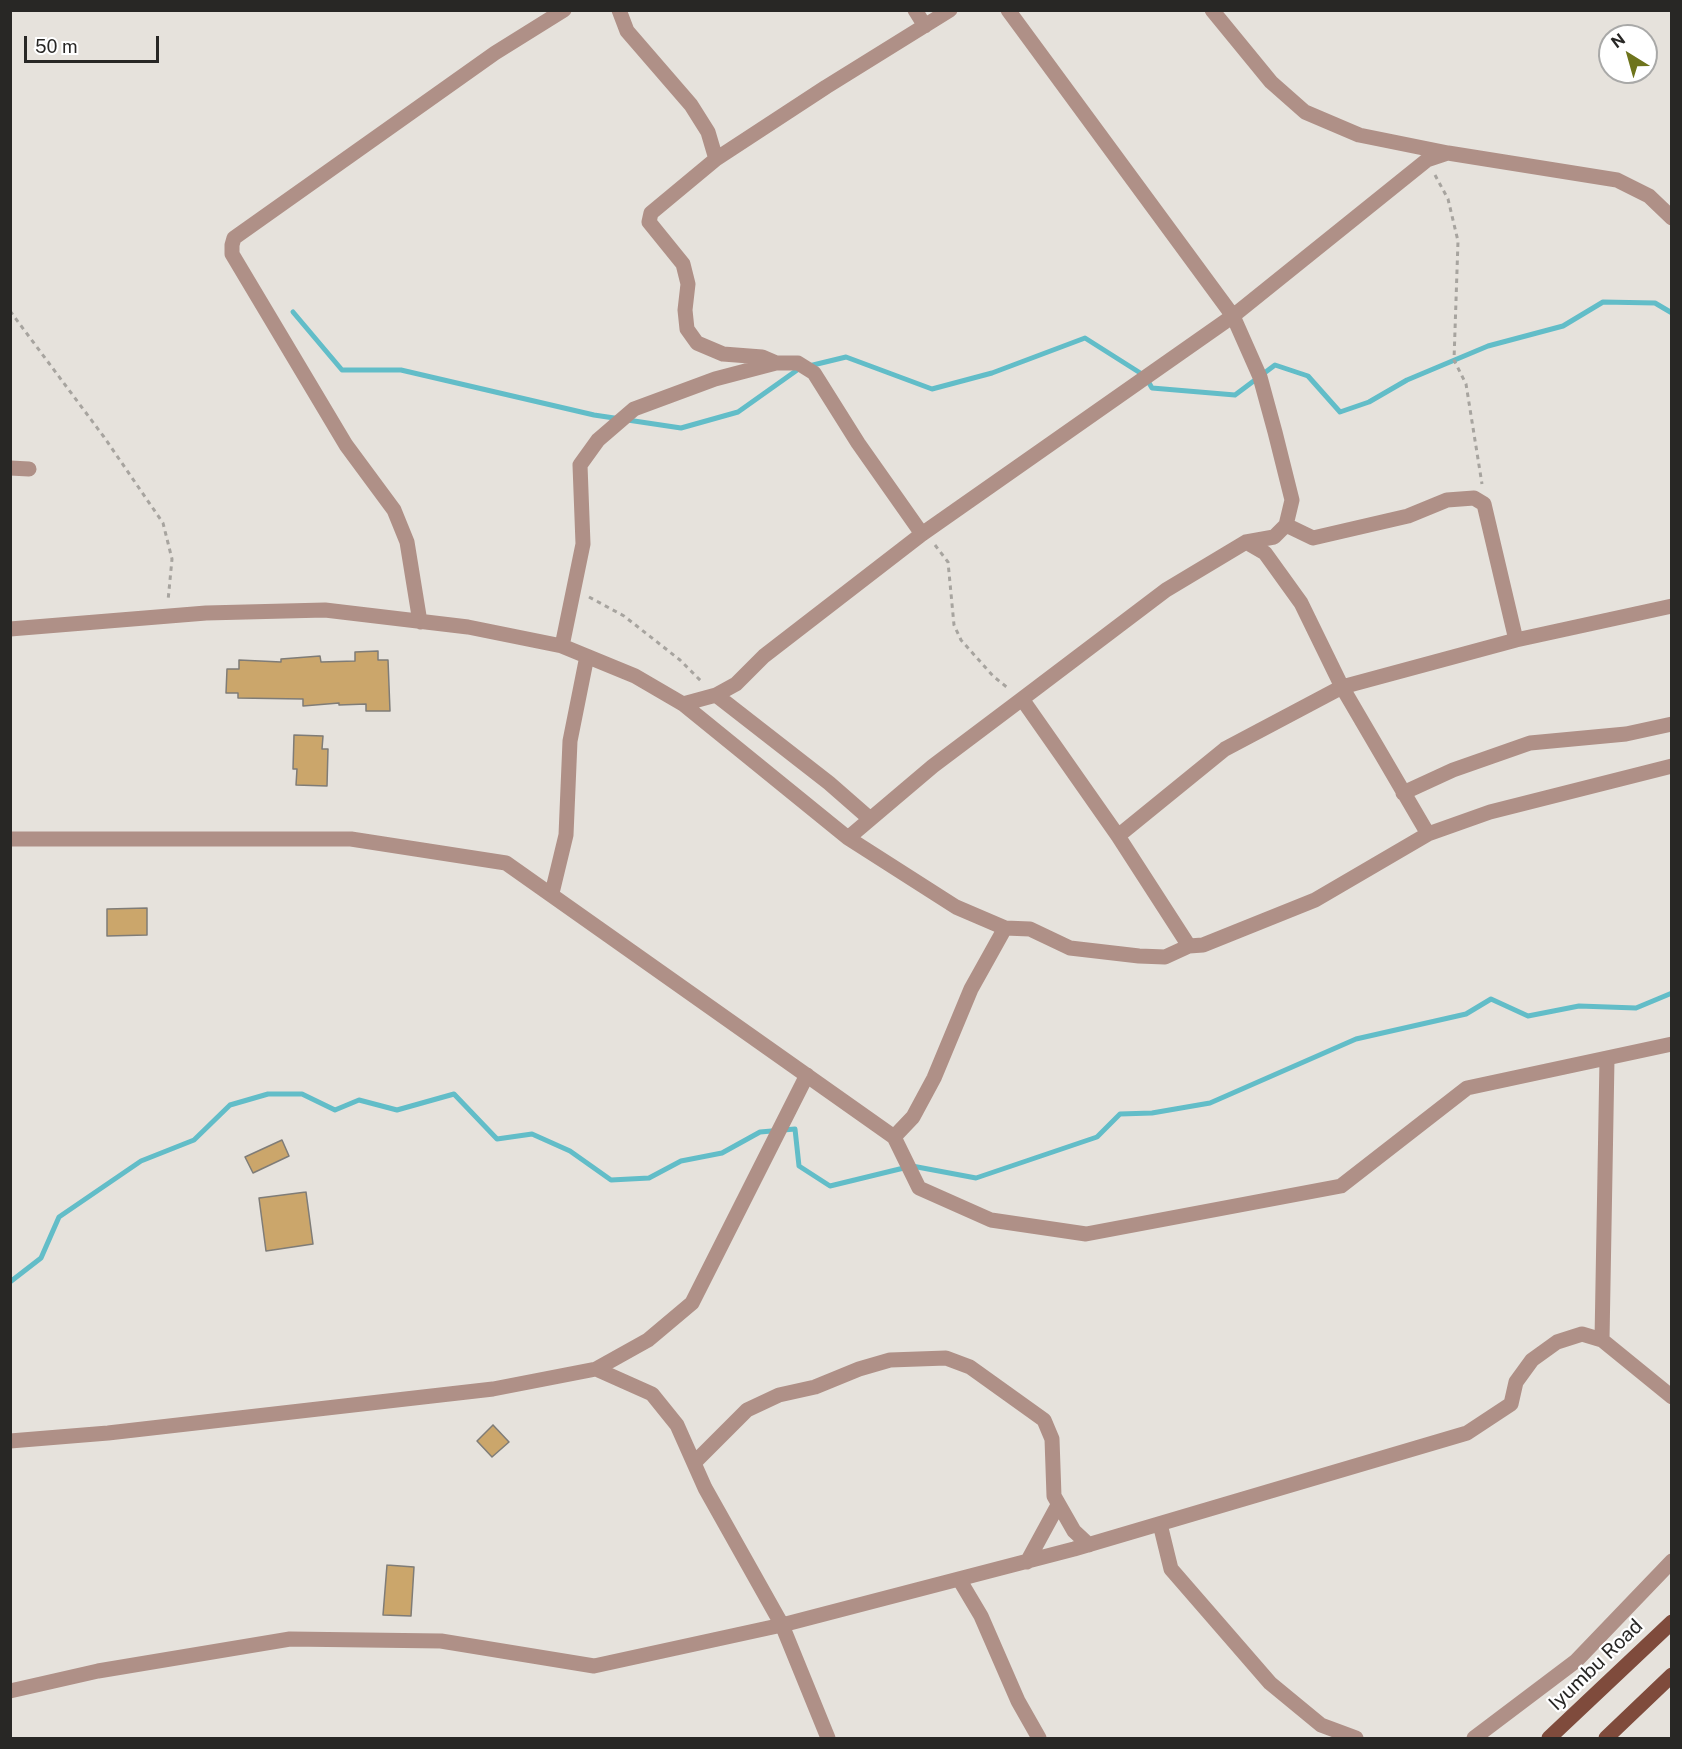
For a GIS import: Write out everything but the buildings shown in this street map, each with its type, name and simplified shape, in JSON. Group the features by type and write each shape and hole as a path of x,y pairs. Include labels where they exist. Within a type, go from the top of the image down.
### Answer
{"main road":[{"name":"Iyumbu Road","path":"1549,1738 1671,1622"},
{"path":"1606,1738 1671,1676"}],"street":[{"path":"420,622 407,542 394,510 346,445 232,254 232,245 234,238 495,53 564,10"},
{"path":"619,10 627,31 691,105 708,132 716,159"},
{"path":"915,10 925,26"},
{"path":"776,363 762,357 723,354 697,343 687,329 685,310 688,284 683,264 649,222 651,213 716,159 950,10"},
{"path":"848,838 869,818 1166,590 1246,542 1274,537 1286,525 1292,500 1260,377 1233,316 1008,10"},
{"path":"1212,10 1271,82 1305,112 1359,135 1448,153 1617,180 1649,196 1671,218"},
{"path":"683,704 716,695 736,684 764,656 922,534 1233,316 1427,160 1448,153"},
{"path":"562,646 583,544 580,465 598,440 634,409 715,379 776,363 798,363 814,373 858,443 922,534"},
{"path":"10,468 29,469"},
{"path":"1286,525 1312,538 1408,516 1447,500 1474,498 1484,504 1516,640"},
{"path":"1246,542 1264,553 1301,603 1342,687 1428,834"},
{"path":"1118,836 1225,749 1342,687 1516,640 1671,606"},
{"path":"10,629 168,616 326,610 468,627 562,646 635,676 683,704 848,838 956,907 1005,928 1030,929 1070,948 1139,956 1165,957 1189,946 1203,945 1315,900 1428,834 1490,812 1671,766"},
{"path":"552,893 566,835 570,741 587,656"},
{"path":"716,695 829,783 869,818"},
{"path":"1022,699 1118,836 1189,946"},
{"path":"1403,793 1453,770 1530,743 1626,734 1671,724"},
{"path":"10,839 351,839 506,863 552,893 894,1137 919,1188 991,1220 1086,1234 1341,1186 1467,1088 1671,1044"},
{"path":"894,1137 913,1117 934,1078 971,989 1005,928"},
{"path":"1602,1340 1607,1059"},
{"path":"10,1441 108,1433 493,1389 596,1369 648,1340 692,1303 807,1075"},
{"path":"10,1692 99,1671 290,1639 441,1641 594,1666 782,1625 1027,1562 1467,1433 1511,1404 1516,1382 1532,1359 1557,1342 1582,1334 1602,1340 1671,1396"},
{"path":"694,1463 747,1410 779,1395 814,1387 859,1369 891,1360 946,1358 970,1367 1044,1420 1052,1439 1054,1496 1074,1531 1089,1545"},
{"path":"596,1369 652,1394 677,1425 694,1463 782,1625 828,1738"},
{"path":"1027,1562 1058,1505"},
{"path":"1160,1524 1171,1569 1270,1683 1321,1725 1356,1738"},
{"path":"1474,1738 1576,1661 1671,1561"},
{"path":"959,1579 981,1616 1018,1701 1039,1738"}],"path":[{"path":"1427,160 1448,199 1458,240 1454,360 1466,384 1484,504"},
{"path":"10,311 104,437 163,523 172,559 168,616"},
{"path":"922,534 936,546 948,562 954,625 961,640 993,676 1022,699"},
{"path":"573,590 624,616 680,660 716,695"}],"waterway":[{"path":"809,366 846,357 932,389 992,373 1085,338 1145,376 1152,388 1235,395 1275,365 1308,376 1340,412 1369,402 1407,380 1488,346 1563,326 1603,302 1655,303 1672,313"},
{"path":"293,312 342,370 401,370 594,415 681,428 738,412 800,368"},
{"path":"10,1282 41,1258 59,1217 141,1161 194,1140 230,1105 268,1094 302,1094 335,1110 359,1100 397,1110 454,1094 497,1139 532,1134 570,1151 611,1180 649,1178 681,1161 722,1153 760,1132 795,1129 799,1166 830,1186 912,1166 976,1178 1097,1137 1120,1114 1152,1113 1210,1103 1356,1039 1466,1014 1491,999 1528,1016 1579,1006 1636,1008 1672,993"}]}
